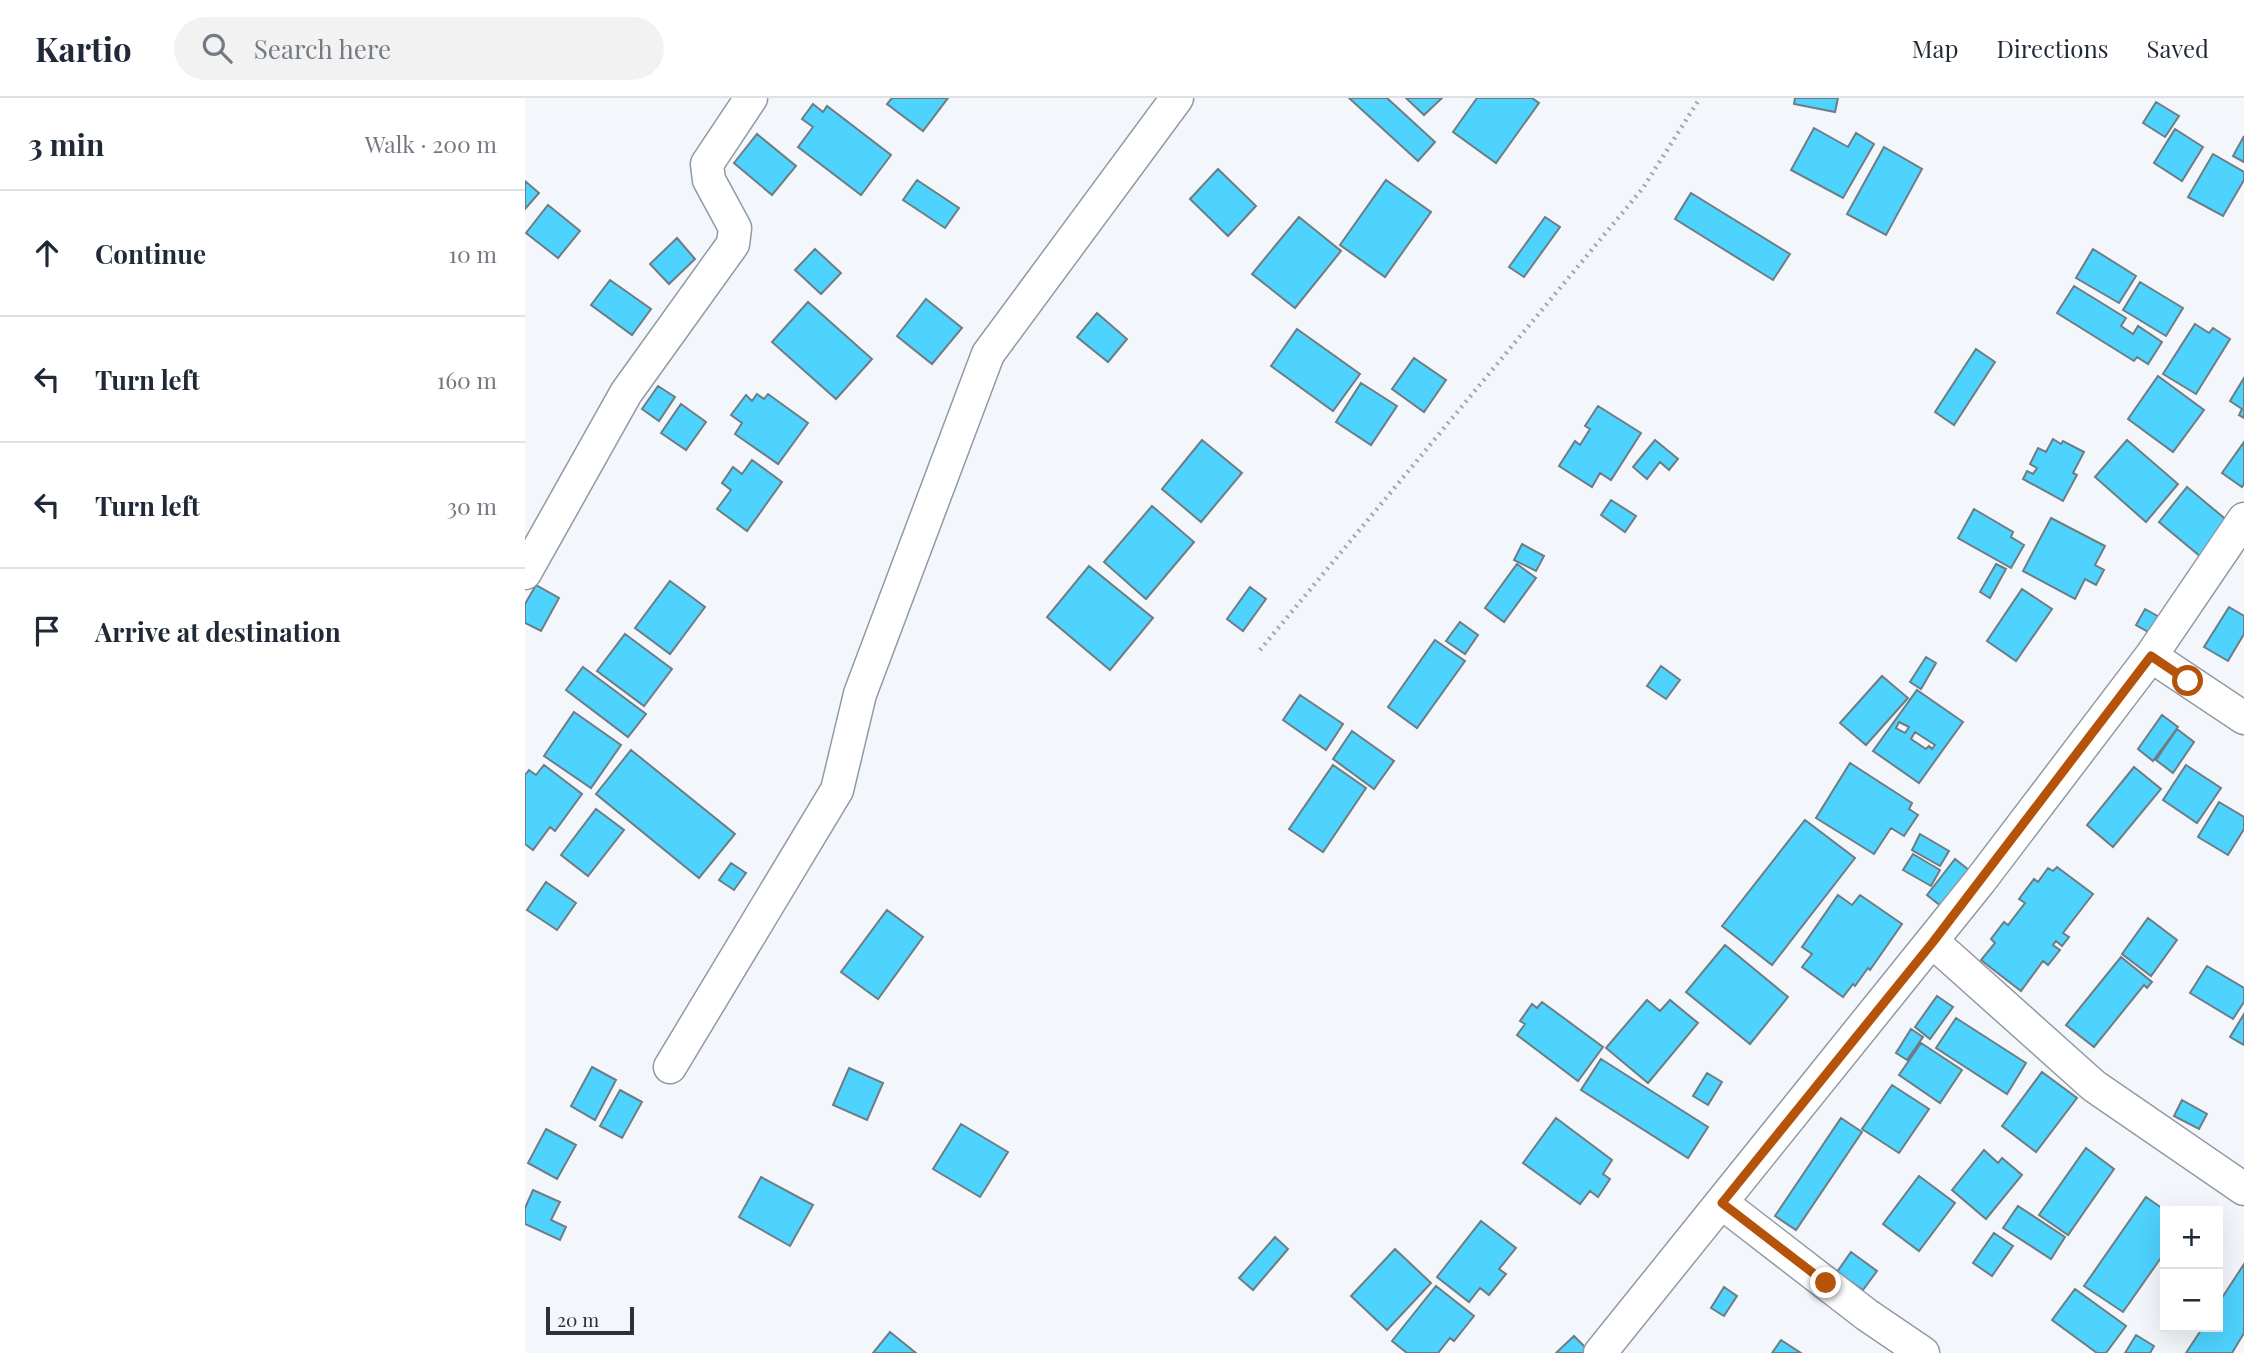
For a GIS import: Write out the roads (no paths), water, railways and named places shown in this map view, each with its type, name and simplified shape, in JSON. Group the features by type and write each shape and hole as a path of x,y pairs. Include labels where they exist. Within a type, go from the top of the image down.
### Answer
{"street":[{"path":"525,573 626,393 733,244 735,228 709,180 708,164 751,98"},
{"path":"670,1067 837,790 860,694 988,354 1177,98"},
{"path":"1600,1353 1933,942 2151,656 2244,519"},
{"path":"2151,656 2244,718"},
{"path":"1933,942 2094,1086 2244,1189"},
{"path":"1722,1203 1867,1315 1923,1353"}]}
